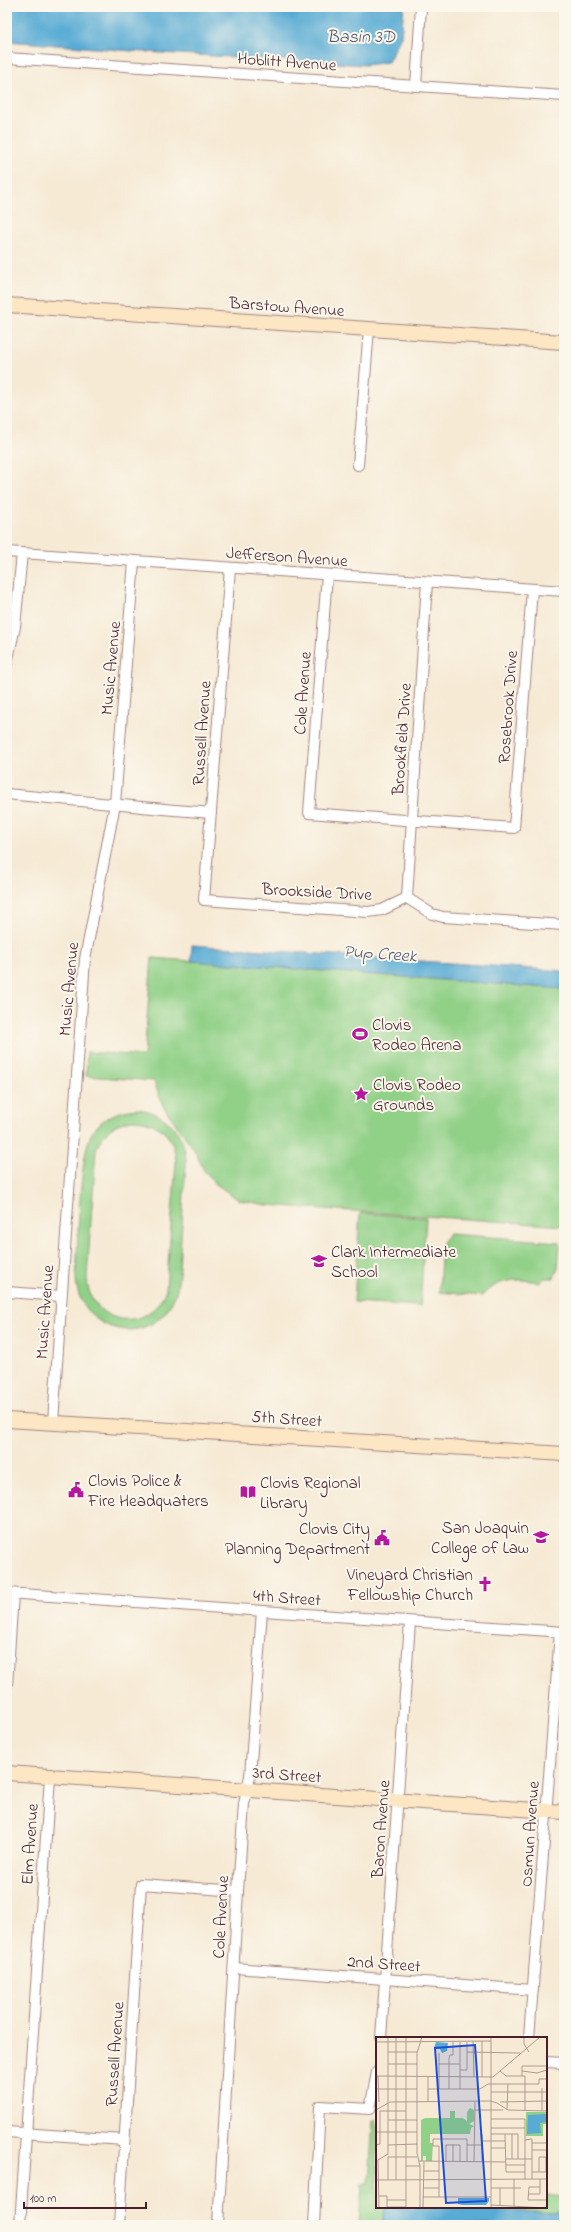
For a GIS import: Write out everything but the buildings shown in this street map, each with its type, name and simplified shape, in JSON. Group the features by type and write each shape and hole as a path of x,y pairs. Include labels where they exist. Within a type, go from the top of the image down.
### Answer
{"main road":[{"name":"Barstow Avenue","path":"7,305 564,342"},
{"name":"5th Street","path":"7,1420 564,1454"},
{"name":"3rd Street","path":"7,1773 564,1812"}],"street":[{"path":"416,86 421,7"},
{"name":"Hoblitt Avenue","path":"7,58 564,96"},
{"path":"358,465 369,329"},
{"name":"Jefferson Avenue","path":"7,552 564,591"},
{"path":"7,663 15,627 22,553"},
{"name":"Music Avenue","path":"53,1422 85,959 115,804 134,561"},
{"name":"Russell Avenue","path":"204,900 230,568"},
{"name":"Cole Avenue","path":"327,575 309,813 411,821"},
{"name":"Brookfield Drive","path":"407,898 427,582"},
{"name":"Rosebrook Drive","path":"411,821 514,828 532,589"},
{"path":"7,794 211,813"},
{"path":"407,898 432,914 443,917 564,925"},
{"name":"Brookside Drive","path":"204,900 368,912 382,910 407,898"},
{"path":"7,1292 61,1296"},
{"path":"7,1685 10,1594"},
{"name":"4th Street","path":"10,1594 562,1632"},
{"name":"Cole Avenue","path":"218,2225 244,1804 250,1776 262,1611"},
{"name":"Baron Avenue","path":"382,2037 410,1622"},
{"name":"Osmun Avenue","path":"529,2037 562,1632"},
{"name":"Elm Avenue","path":"20,2225 50,1776"},
{"name":"Russell Avenue","path":"119,2225 141,1884 238,1891"},
{"name":"2nd Street","path":"234,1968 533,1990"},
{"path":"547,2062 564,2063"},
{"path":"314,2225 320,2106 370,2109 376,2077"},
{"path":"7,2132 124,2140"}],"green space":[{"name":"Clovis Rodeo Grounds","path":"152,958 564,989 564,1226 267,1205 239,1200 216,1184 203,1169 194,1149 163,1106 154,1081 86,1076 87,1052 144,1056"},
{"path":"139,1109 159,1115 173,1127 179,1134 183,1143 186,1163 177,1289 173,1300 162,1316 147,1326 131,1330 115,1328 100,1321 88,1310 79,1295 76,1276 84,1160 92,1133 101,1122 112,1115","holes":["126,1121 141,1121 150,1123 164,1132 173,1145 175,1154 176,1163 166,1289 158,1304 147,1314 134,1319 120,1319 108,1314 97,1306 90,1293 87,1276 96,1150 105,1134 114,1126"]},
{"path":"360,1213 426,1218 420,1306 354,1302"},
{"path":"449,1234 560,1242 558,1267 554,1278 544,1278 540,1283 517,1280 501,1283 488,1290 482,1296 439,1292 442,1242"},
{"path":"373,2120 376,2120 376,2208 547,2208 547,2195 564,2197 564,2225 359,2225 362,2183 369,2183"}],"water":[{"name":"Basin 3D","path":"7,7 404,7 401,37 388,62 366,65 144,52 7,41"},
{"path":"192,945 564,971 564,989 191,961"},
{"path":"385,2208 500,2208 504,2211 564,2213 564,2225 383,2225"}],"place":[{"name":"Clovis Rodeo Arena","path":"360,1034"},
{"name":"Clovis Rodeo Grounds","path":"361,1094"},
{"name":"Clark Intermediate School","path":"319,1261"},
{"name":"Clovis Police & Fire Headquaters","path":"76,1490"},
{"name":"Clovis Regional Library","path":"248,1492"},
{"name":"San Joaquin College of Law","path":"541,1537"},
{"name":"Clovis City Planning Department","path":"382,1538"},
{"name":"Vineyard Christian Fellowship Church","path":"485,1584"}],"water label":[{"name":"Pup Creek","path":"380,953"}]}
